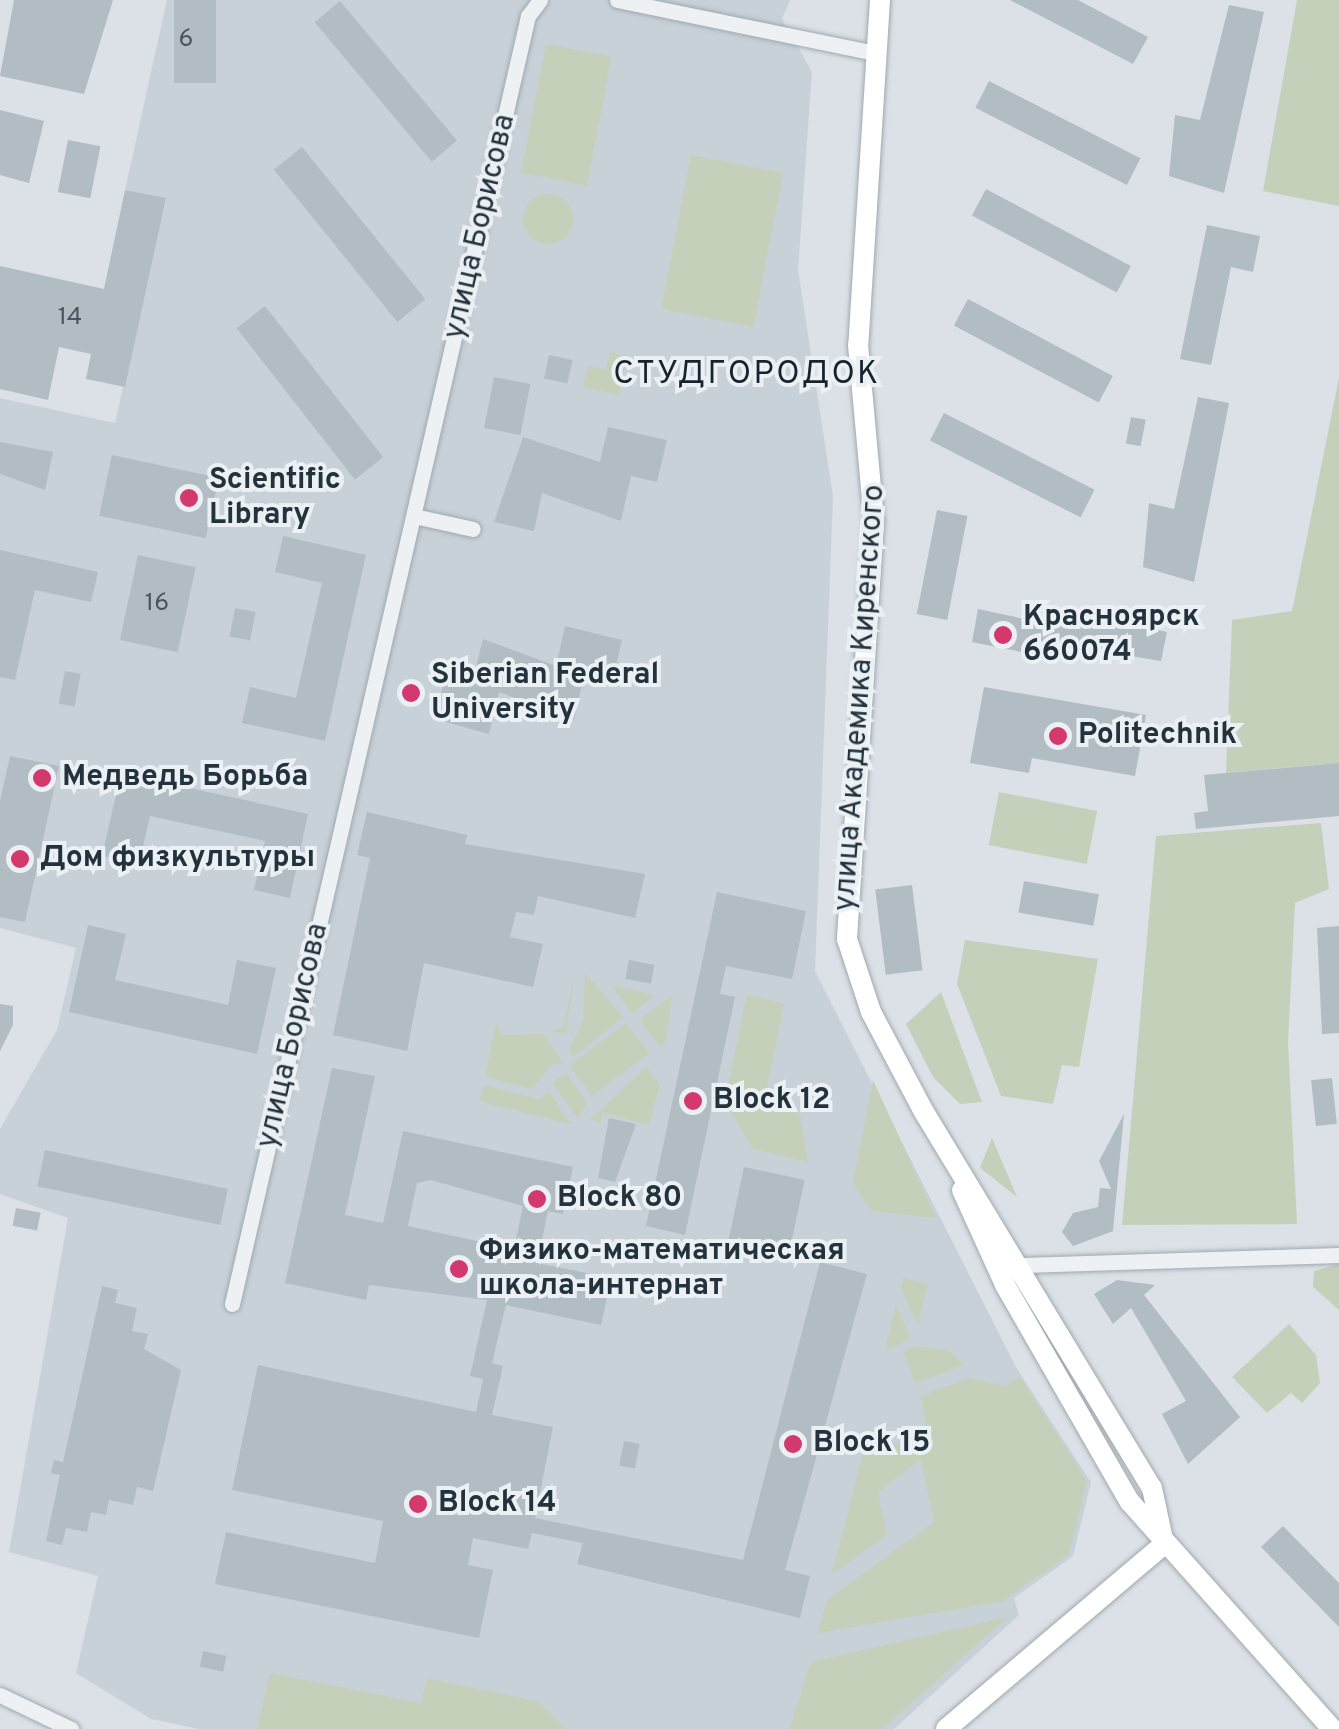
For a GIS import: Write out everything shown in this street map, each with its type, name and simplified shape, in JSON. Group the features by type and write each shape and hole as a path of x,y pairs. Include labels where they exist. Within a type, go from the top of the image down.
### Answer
{"main road":[{"name":"улица Академика Киренского","path":"880,0 858,345 874,521 844,897 856,976 938,1137 1005,1285 1164,1544 1332,1729"},
{"name":"улица Академика Киренского","path":"938,1137 1023,1265 1152,1488 1164,1544"},
{"path":"946,1729 1164,1544"}],"street":[{"name":"улица Борисова","path":"232,1304 528,16 540,0"},
{"path":"617,0 876,53"},
{"path":"414,516 473,530"},
{"path":"1023,1265 1339,1256"},
{"path":"0,1695 71,1729"}],"shaded area":[{"name":"Siberian Federal University","path":"167,0 790,0 782,19 812,72 798,270 833,496 815,971 1017,1369 1091,1482 1073,1556 1014,1598 1019,1615 894,1729 199,1729 151,1719 76,1673 98,1576 9,1552 68,1218 0,1194 0,1129 57,1030 76,948 0,928 0,398 115,423 166,199 125,190"}],"green space":[{"path":"1297,0 1339,0 1339,206 1263,191"},
{"path":"546,44 612,57 587,185 521,173"},
{"path":"691,155 783,173 753,327 661,309"},
{"path":"548,194 566,201 573,219 566,237 548,244 530,237 523,219 530,201"},
{"path":"610,352 628,356 619,395 583,387 588,366 606,370"},
{"path":"1339,378 1339,763 1226,773 1232,620 1292,611"},
{"path":"999,792 1097,811 1087,864 989,845"},
{"path":"1321,823 1329,889 1295,903 1288,1042 1297,1224 1122,1225 1156,836"},
{"path":"965,940 1098,959 1079,1067 1062,1065 1053,1104 1001,1096 957,984"},
{"path":"575,972 566,1034 549,1031 563,1028"},
{"path":"585,973 623,1017 574,1056 569,1050 583,1021"},
{"path":"611,985 655,995 632,1013"},
{"path":"941,992 982,1102 960,1104 933,1077 906,1024"},
{"path":"747,994 784,1004 764,1104 800,1114 808,1162 753,1149 725,1103"},
{"path":"672,995 666,1042 660,1047 640,1020"},
{"path":"496,1022 501,1035 544,1034 564,1064 552,1064 532,1089 485,1077"},
{"path":"626,1023 649,1053 592,1096 569,1066"},
{"path":"646,1067 660,1085 649,1125 603,1113 600,1123 590,1120"},
{"path":"566,1073 587,1102 578,1119 552,1083"},
{"path":"873,1080 936,1218 872,1211 853,1183"},
{"path":"484,1085 540,1099 549,1091 571,1124 479,1101"},
{"path":"992,1138 1017,1197 980,1168"},
{"path":"1339,1264 1339,1310 1313,1287 1314,1271"},
{"path":"903,1278 927,1284 918,1326 901,1288"},
{"path":"896,1305 911,1339 885,1351"},
{"path":"1289,1324 1316,1355 1320,1383 1302,1403 1291,1393 1267,1413 1232,1377"},
{"path":"916,1346 949,1351 964,1365 915,1383 903,1351"},
{"path":"1020,1377 1087,1481 1069,1554 1003,1601 818,1633 827,1600 934,1522 921,1459 878,1492 887,1535 832,1574 862,1456 927,1432 921,1396 969,1378 1006,1386"},
{"path":"1008,1617 882,1729 789,1729 811,1662"},
{"path":"270,1673 421,1703 427,1678 539,1702 565,1729 257,1729"}],"building":[{"path":"14,0 113,0 84,94 0,76"},
{"path":"174,0 216,0 216,83 174,83"},
{"path":"1010,0 1078,0 1148,37 1133,64"},
{"path":"340,1 457,140 432,162 315,22"},
{"path":"1229,5 1264,12 1224,193 1169,176 1175,115 1200,120"},
{"path":"989,81 1140,158 1127,185 975,108"},
{"path":"0,110 44,121 29,183 0,175"},
{"path":"68,140 100,146 90,198 58,192"},
{"path":"302,147 425,299 397,322 274,170"},
{"path":"986,189 1131,266 1117,292 972,215"},
{"path":"125,190 166,198 125,387 86,379 91,354 59,347 48,400 0,389 0,266 104,289"},
{"path":"1207,225 1260,236 1253,272 1231,267 1211,365 1180,359"},
{"path":"968,299 1113,376 1099,402 954,325"},
{"path":"265,306 383,457 355,479 237,328"},
{"path":"549,355 572,360 567,383 544,378"},
{"path":"494,377 530,384 520,435 484,428"},
{"path":"1198,397 1229,403 1194,582 1143,567 1149,503 1174,509"},
{"path":"944,413 1095,490 1081,517 930,441"},
{"path":"1131,417 1146,420 1141,446 1126,444"},
{"path":"608,427 667,440 657,482 631,476 621,521 542,493 534,531 494,522 523,437 600,462"},
{"path":"0,442 53,452 45,490 0,474"},
{"path":"112,455 219,478 206,538 99,516"},
{"path":"937,510 967,516 947,620 917,614"},
{"path":"283,536 366,555 325,741 242,723 250,687 296,698 322,583 275,572"},
{"path":"0,550 98,572 91,602 35,590 15,680 0,677"},
{"path":"138,555 196,567 178,652 120,640"},
{"path":"235,608 256,612 250,640 229,636"},
{"path":"1046,608 1167,632 1161,661 1029,639 1026,653 972,642 978,609 1043,623"},
{"path":"565,626 622,640 612,683 584,676 574,720 499,692 489,734 435,719 445,677 472,683 483,639 556,666"},
{"path":"65,671 81,674 74,706 59,703"},
{"name":"Politechnik","path":"984,687 1146,715 1135,776 1032,758 1029,773 970,763"},
{"name":"Дом физкультуры","path":"10,756 59,766 25,922 0,917 0,801"},
{"path":"1339,763 1339,816 1196,829 1194,813 1208,811 1204,775"},
{"path":"121,773 308,814 290,898 254,890 265,841 150,816 139,864 102,856"},
{"path":"367,812 467,835 465,844 645,874 635,918 538,896 534,915 516,912 510,937 543,944 533,987 424,963 407,1051 333,1035 370,858 357,855"},
{"path":"1024,881 1099,894 1093,926 1018,913"},
{"path":"912,885 922,970 886,975 875,890"},
{"name":"Block 12","path":"717,892 806,911 792,979 726,966 720,994 735,997 685,1235 646,1226"},
{"path":"88,925 126,934 115,980 228,1005 237,960 276,968 257,1054 69,1012"},
{"path":"1339,926 1339,1033 1322,1034 1317,928"},
{"path":"629,960 655,965 651,984 625,979"},
{"path":"0,1004 13,1006 13,1025 0,1051"},
{"path":"332,1068 375,1076 345,1215 383,1223 403,1131 573,1167 563,1214 548,1211 537,1263 611,1278 601,1325 506,1305 492,1363 503,1366 492,1415 553,1427 535,1518 743,1560 820,1262 867,1274 785,1570 810,1576 800,1618 577,1564 583,1543 532,1533 528,1549 473,1538 468,1565 493,1570 479,1638 215,1584 226,1532 375,1563 383,1521 232,1490 258,1365 476,1412 483,1379 470,1376 487,1300 369,1285 366,1300 285,1283","holes":["431,1180 523,1206 514,1249 408,1226 417,1183"]},
{"path":"1332,1078 1337,1124 1316,1126 1311,1080"},
{"path":"1124,1114 1113,1231 1073,1246 1062,1232 1073,1213 1098,1207 1100,1188 1111,1189 1099,1161"},
{"path":"609,1118 636,1124 615,1182 598,1178"},
{"path":"45,1150 228,1189 220,1225 37,1186"},
{"path":"744,1167 805,1180 788,1256 728,1243"},
{"path":"16,1208 41,1213 37,1230 13,1226"},
{"path":"1117,1280 1155,1285 1144,1295 1240,1417 1188,1464 1162,1414 1186,1401 1131,1308 1113,1324 1094,1294"},
{"path":"102,1286 118,1290 115,1303 137,1308 132,1331 148,1334 144,1349 181,1370 153,1491 137,1487 133,1505 109,1500 106,1515 91,1512 87,1532 66,1528 62,1545 46,1541 60,1475 51,1473 54,1460 63,1462"},
{"path":"624,1441 640,1444 635,1469 619,1466"},
{"path":"1283,1526 1339,1583 1339,1627 1261,1547"},
{"path":"203,1651 226,1656 223,1672 200,1667"}],"place":[{"name":"Scientific Library","path":"189,498"},
{"name":"Красноярск 660074","path":"1003,635"},
{"name":"Siberian Federal University","path":"411,693"},
{"name":"Politechnik","path":"1058,736"},
{"name":"Медведь Борьба","path":"42,778"},
{"name":"Дом физкультуры","path":"20,859"},
{"name":"Block 12","path":"693,1101"},
{"name":"Block 80","path":"537,1199"},
{"name":"Физико-математическая школа-интернат","path":"459,1269"},
{"name":"Block 15","path":"793,1444"},
{"name":"Block 14","path":"418,1504"}],"district":[{"name":"СТУДГОРОДОК","path":"747,375"}]}
